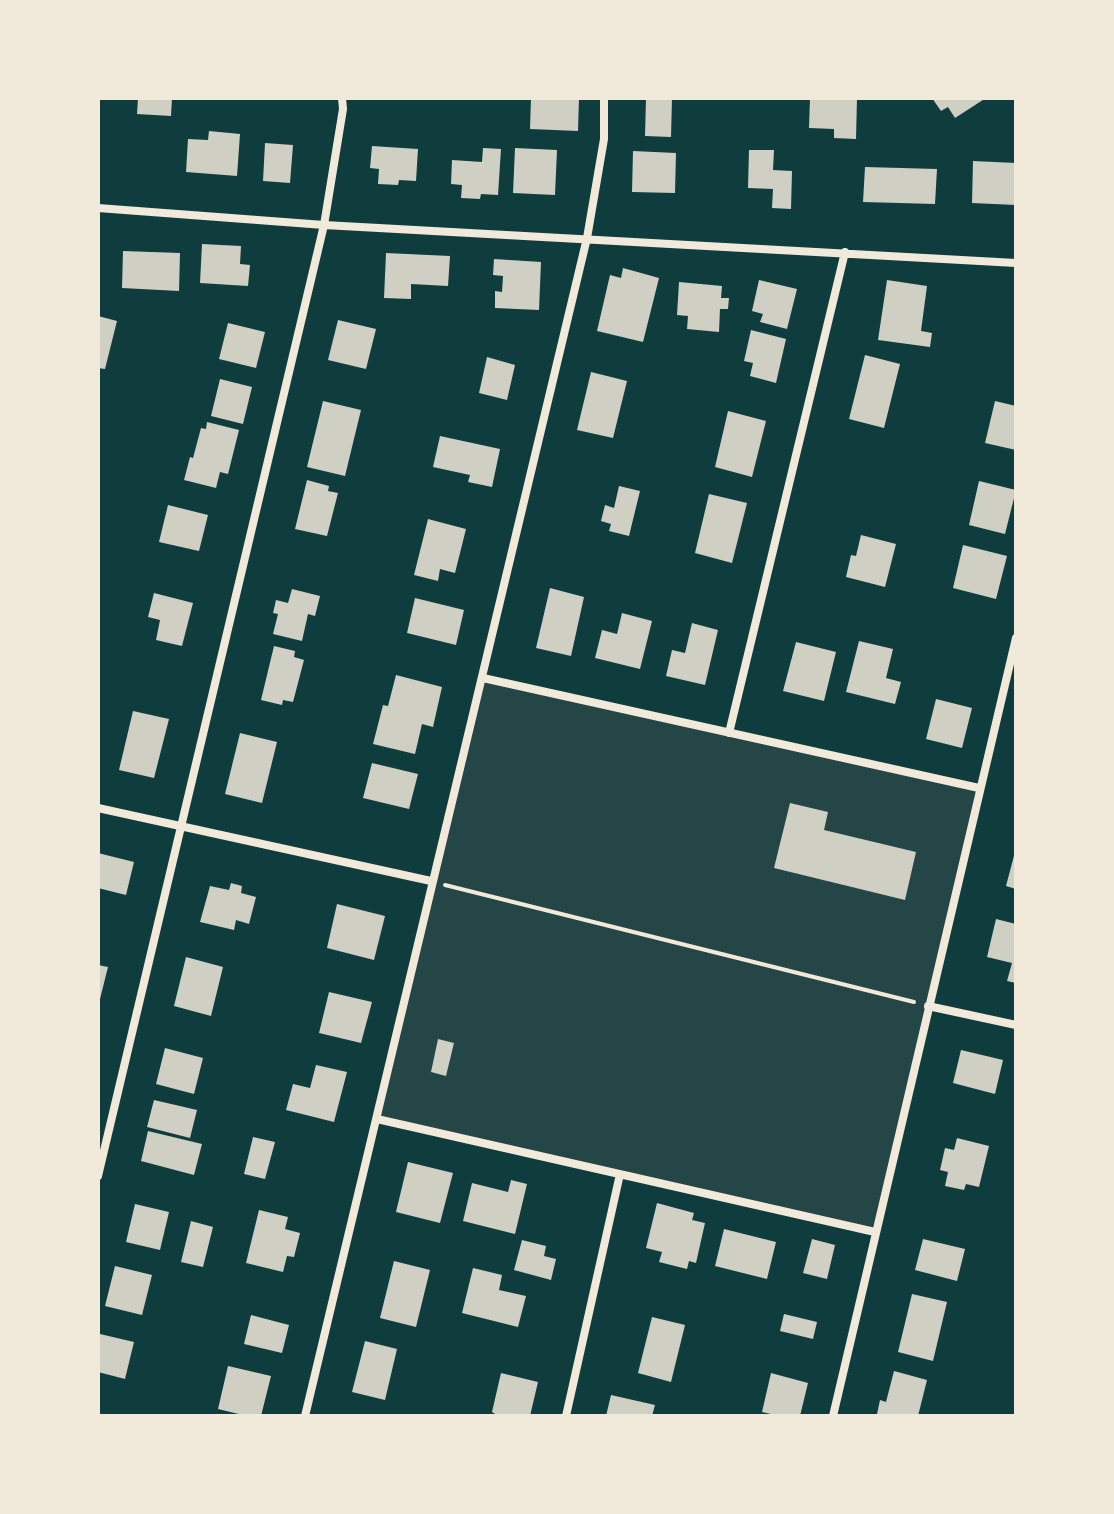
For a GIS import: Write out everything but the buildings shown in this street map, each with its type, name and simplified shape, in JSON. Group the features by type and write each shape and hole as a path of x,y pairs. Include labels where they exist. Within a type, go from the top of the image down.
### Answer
{"street":[{"path":"98,1176 324,225 342,98"},
{"path":"305,1416 587,238 604,139 604,98"},
{"path":"98,208 324,225 1016,263"},
{"path":"729,733 845,252"},
{"path":"833,1416 1016,638"},
{"path":"483,678 979,788"},
{"path":"98,808 431,881"},
{"path":"928,1006 1016,1025"},
{"path":"377,1119 875,1232"},
{"path":"566,1416 620,1174"}],"path":[{"path":"431,881 928,1006"}],"shaded area":[{"path":"483,678 979,788 875,1232 377,1119"}]}
